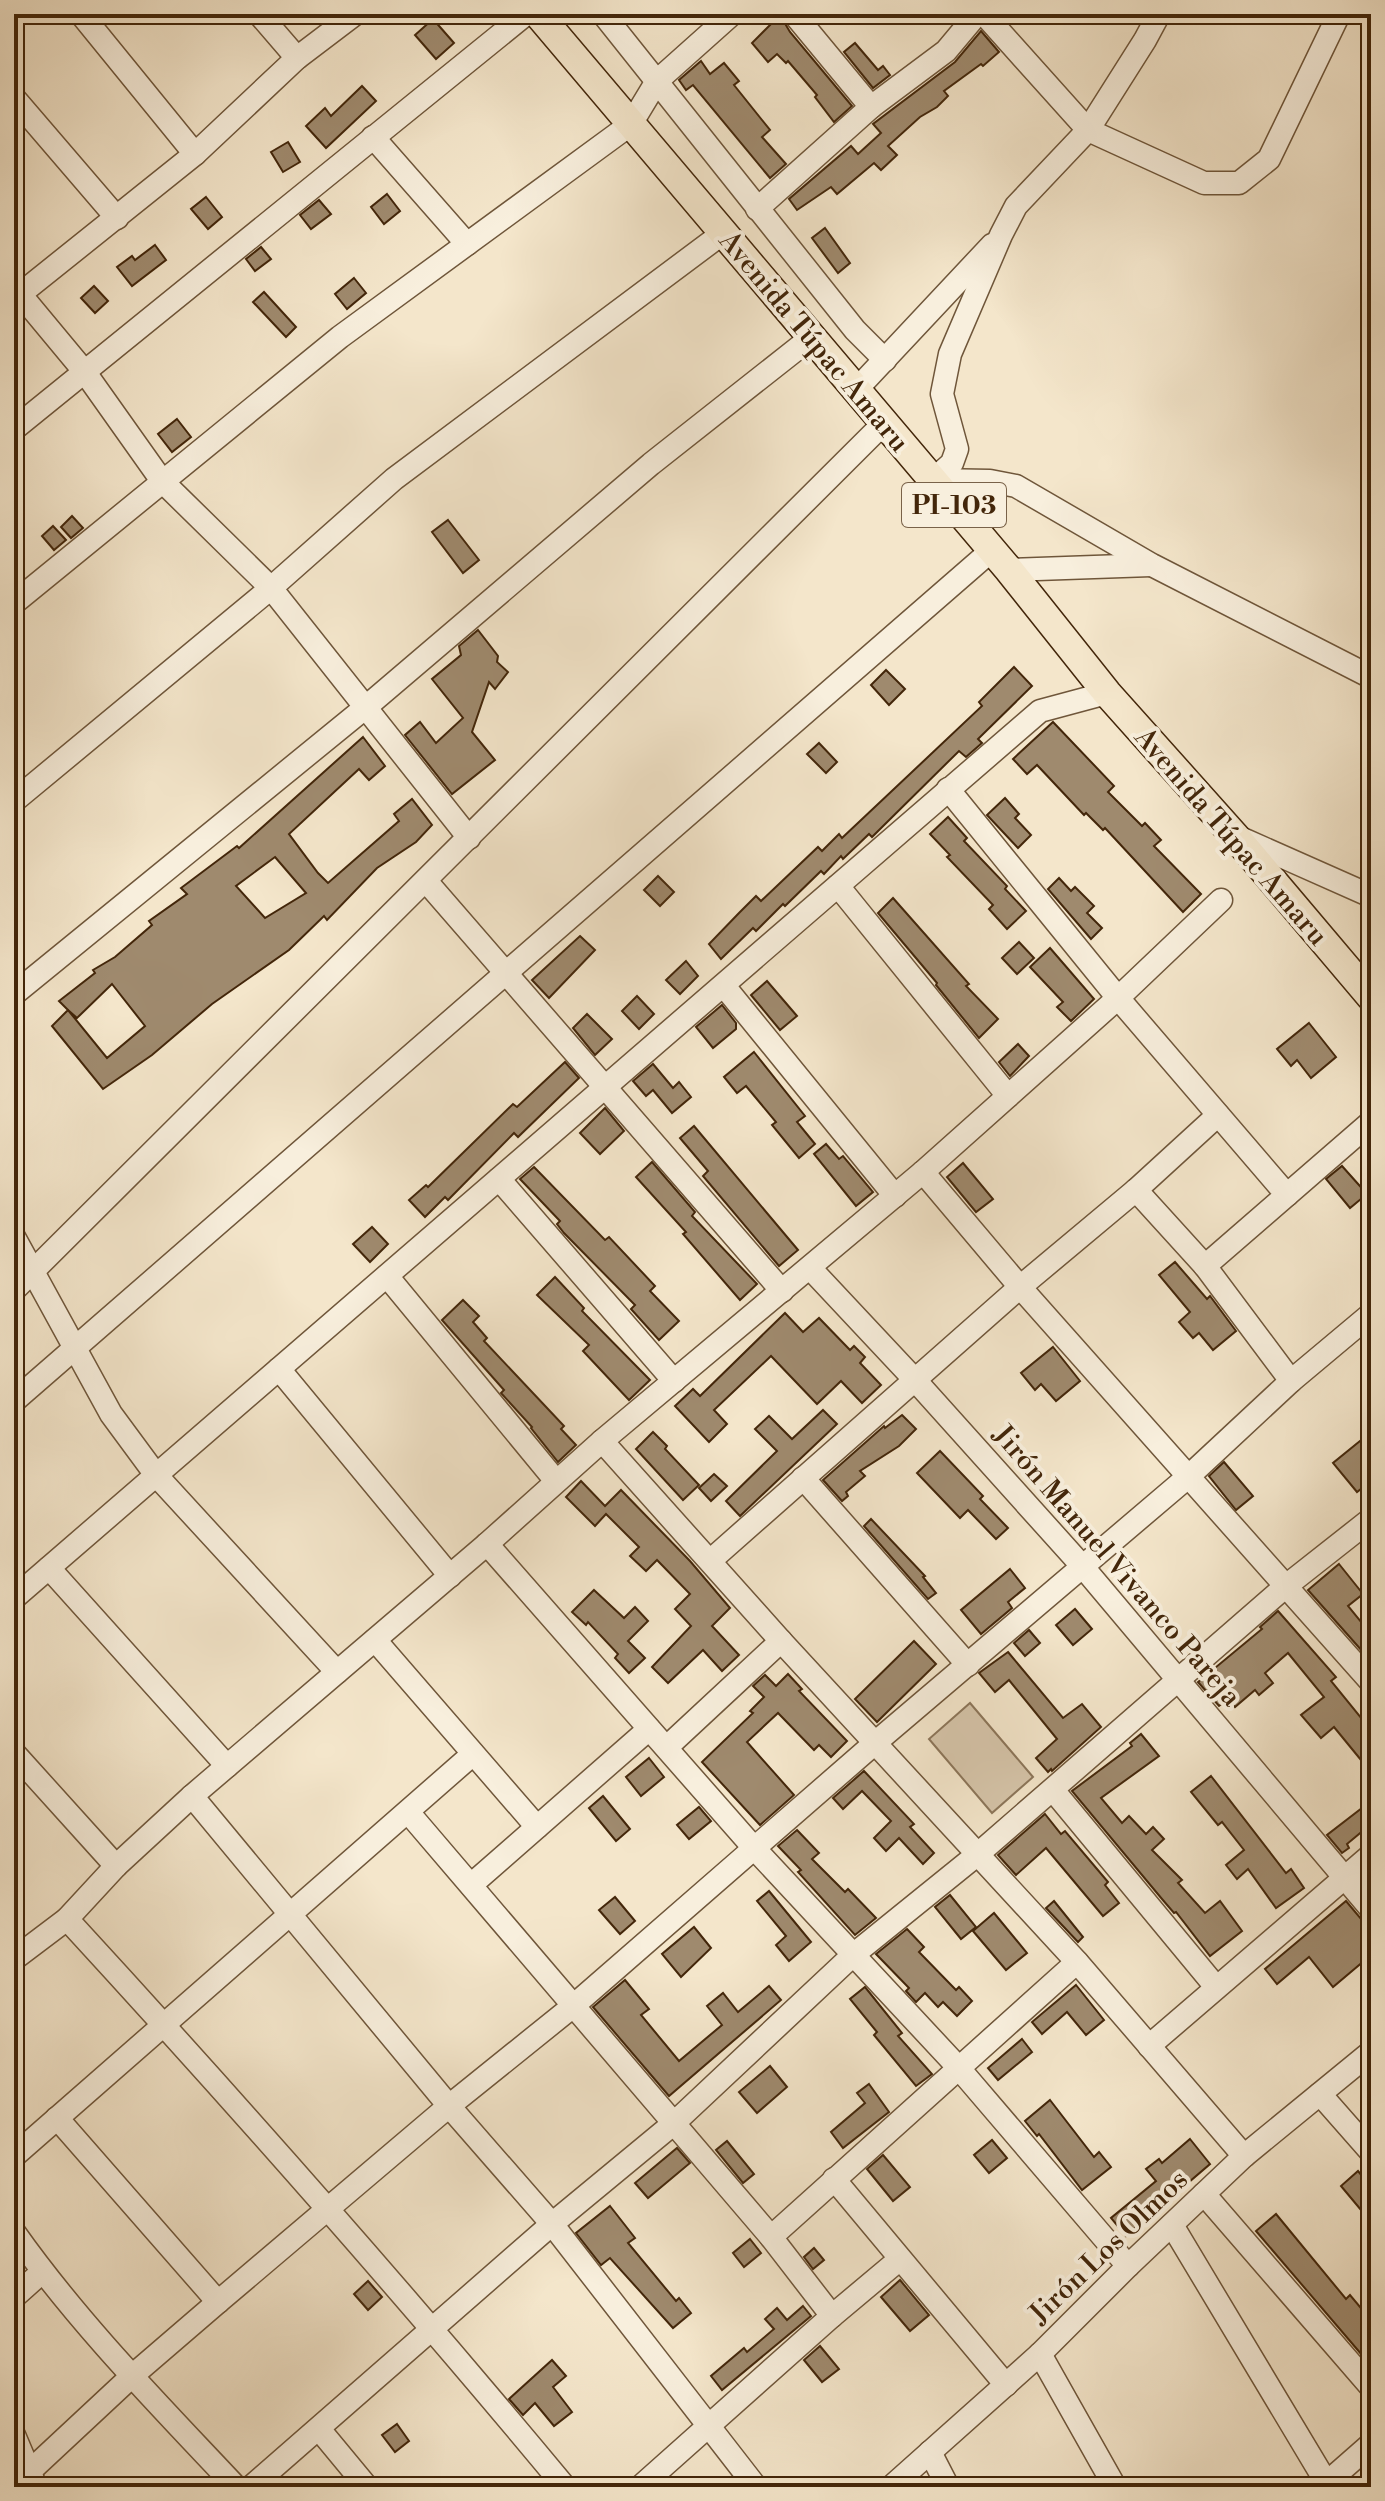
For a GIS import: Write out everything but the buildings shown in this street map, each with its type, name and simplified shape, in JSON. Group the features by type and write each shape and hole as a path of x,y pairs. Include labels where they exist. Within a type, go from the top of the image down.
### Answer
{"main road":[{"name":"Avenida Túpac Amaru","path":"538,14 933,480 1107,693 1234,835 1371,997"}],"street":[{"path":"81,14 195,154"},
{"path":"259,14 297,58"},
{"path":"355,14 297,58 195,154 17,296 84,371 162,481 271,588 469,838"},
{"path":"14,429 526,14"},
{"path":"603,14 855,330 885,360"},
{"path":"14,603 340,337 631,124 657,81 732,14"},
{"path":"794,14 871,107"},
{"path":"757,209 871,107 946,51 977,14"},
{"path":"984,14 1088,130 1204,183 1239,183 1269,159 1339,14"},
{"path":"933,480 952,463 957,449 942,394 950,354 1001,235 1016,206 1088,130 1159,14"},
{"path":"14,98 117,218"},
{"path":"373,137 467,244"},
{"path":"14,801 271,588 394,479 723,233"},
{"path":"856,390 1001,235"},
{"path":"14,994 366,707 651,464 812,337"},
{"path":"14,1290 884,423"},
{"path":"933,480 990,481 1016,486 1152,565 1371,677"},
{"path":"14,1401 505,971 1000,560 1152,565"},
{"path":"14,1598 1040,711 1107,693"},
{"path":"948,789 1118,998 1287,1195"},
{"path":"1234,835 1371,896"},
{"path":"426,881 782,1291"},
{"path":"838,886 1008,1096"},
{"path":"14,1959 67,1919 116,1866 192,1796 487,1544 602,1441 923,1172 1118,998 1221,900"},
{"path":"724,986 895,1196"},
{"path":"711,1560 1218,1115"},
{"path":"1205,1266 1371,1122"},
{"path":"923,1172 1020,1287 1371,1682"},
{"path":"499,1179 674,1381"},
{"path":"1136,1190 1205,1266 1291,1381"},
{"path":"14,1237 111,1414 156,1475 337,1672"},
{"name":"Jirón Manuel Vivanco Pareja","path":"810,1268 1083,1567 1371,1909"},
{"path":"387,1276 556,1481"},
{"path":"14,2435 33,2479 132,2376 449,2106 572,2007 875,1743 1189,1476 1291,1381 1371,1314"},
{"path":"279,1369 450,1576"},
{"path":"602,1441 781,1641 1077,1962 1244,2156"},
{"path":"803,1478 968,1665"},
{"path":"251,2487 552,2224 673,2124 853,1955 978,1854 1286,1586 1371,1519"},
{"path":"487,1544 754,1848 957,2066 1128,2266"},
{"path":"49,1568 227,1766"},
{"path":"375,1640 537,1827"},
{"path":"667,1747 781,1641"},
{"path":"471,1885 649,1729"},
{"path":"14,1753 116,1866"},
{"path":"14,2156 473,1754"},
{"path":"1053,1790 1216,1987"},
{"path":"192,1796 449,2106 552,2224 756,2487"},
{"path":"408,1812 771,2237 832,2316"},
{"path":"1149,2046 1371,1855"},
{"path":"67,1919 329,2208 565,2487"},
{"path":"771,2237 957,2066 1077,1962"},
{"name":"Jirón Los Olmos","path":"891,2487 1040,2354 1244,2156 1371,2052"},
{"path":"1320,2094 1371,2152"},
{"path":"57,2118 218,2302"},
{"path":"834,2179 1006,2385"},
{"path":"1204,2194 1371,2387"},
{"path":"1172,2225 1326,2486 1371,2444"},
{"path":"14,2232 42,2272 132,2376 236,2487"},
{"path":"640,2487 900,2259"},
{"path":"14,2297 42,2272"},
{"path":"1040,2354 1115,2487"},
{"path":"319,2429 367,2487"},
{"path":"930,2452 948,2487"}],"shaded area":[{"path":"970,1703 1033,1777 992,1813 929,1739"}]}
